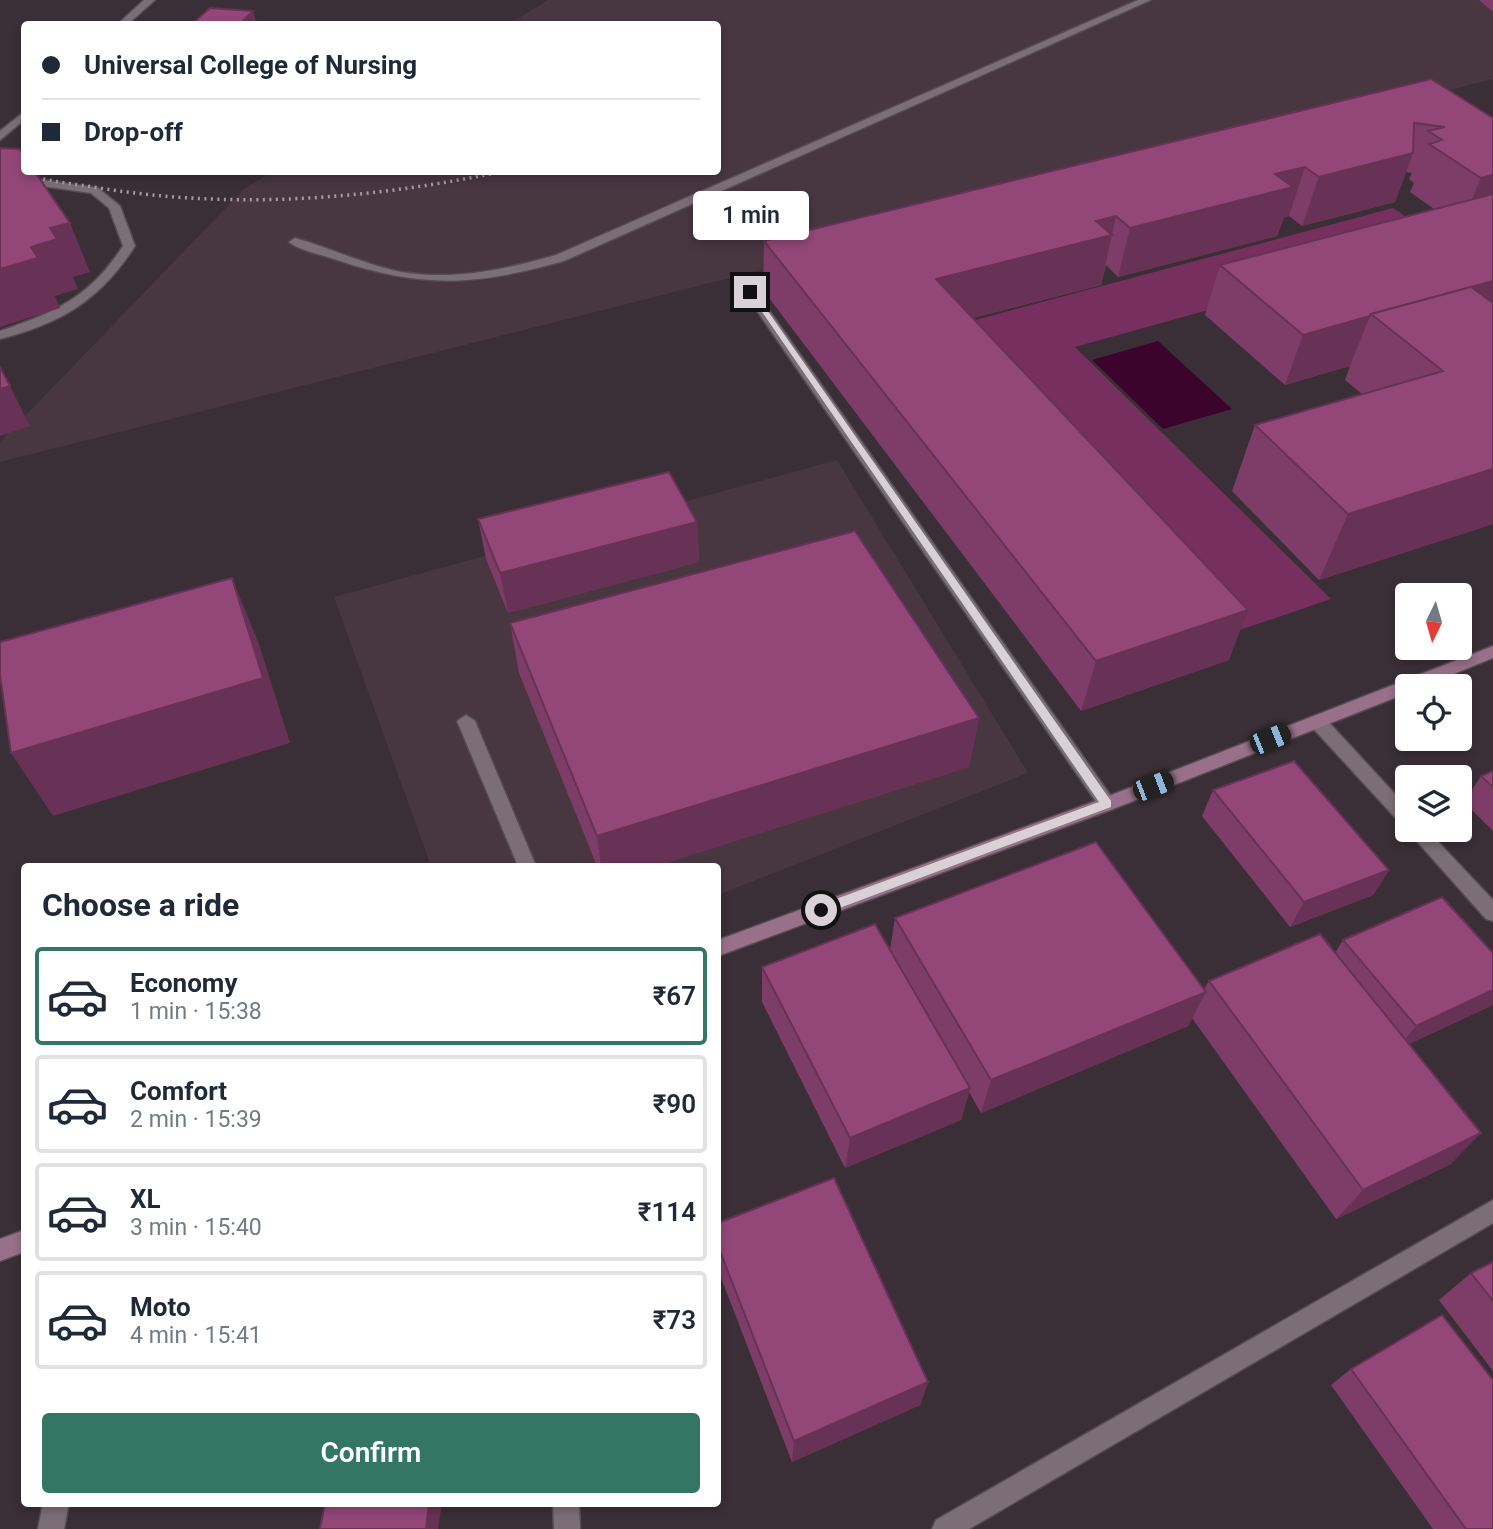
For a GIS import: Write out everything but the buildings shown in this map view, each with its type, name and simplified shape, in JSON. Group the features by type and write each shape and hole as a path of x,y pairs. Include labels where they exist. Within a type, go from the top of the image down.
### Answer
{"street":[{"path":"126,21 150,0"},
{"path":"295,242 413,277 482,275 536,265 560,258 1146,0"},
{"path":"0,137 21,118"},
{"path":"0,177 94,190 114,206 129,246 97,291 63,314 0,335"},
{"path":"750,292 1107,804"},
{"path":"721,947 1107,804 1493,652"},
{"path":"466,721 526,863"},
{"path":"1317,721 1395,806"},
{"path":"1427,842 1493,913"},
{"path":"945,1529 1493,1211"},
{"path":"0,1250 21,1242"},
{"path":"51,1529 55,1507"},
{"path":"566,1507 566,1529"}],"shaded area":[{"path":"548,0 1493,0 1493,79 726,279 0,462 0,442 244,189 267,175 721,175 721,21 514,21"},
{"path":"1393,208 1446,244 1075,347 1331,599 1216,638 938,330"},
{"path":"1158,341 1232,409 1163,429 1092,360"},
{"path":"837,460 1028,773 721,894 721,863 430,863 334,597"}],"railway":[{"path":"0,165 21,173"},
{"path":"27,175 57,182 144,194 246,200 348,195 485,175"}],"route":[{"path":"750,292 1107,804 821,910"}]}
